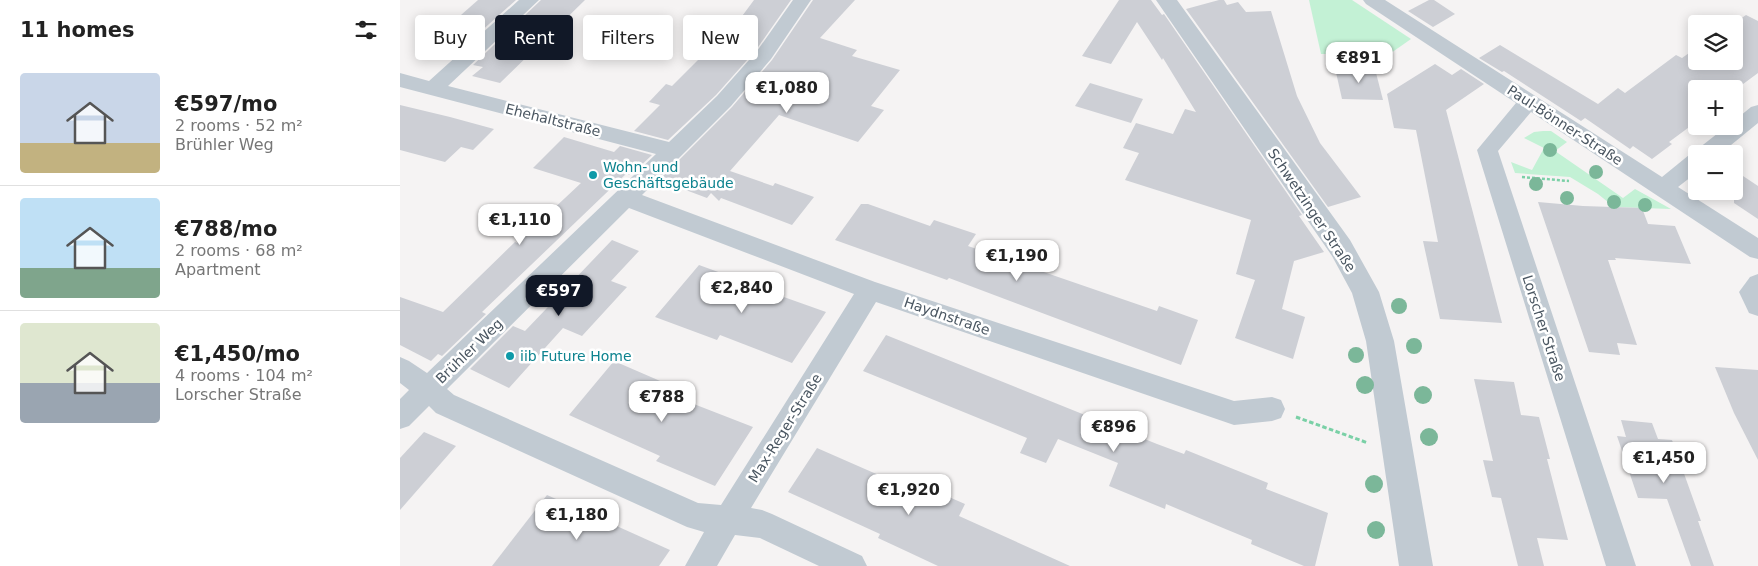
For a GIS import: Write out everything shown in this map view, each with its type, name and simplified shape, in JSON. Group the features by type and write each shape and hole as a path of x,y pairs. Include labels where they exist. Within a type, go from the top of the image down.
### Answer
{"street":[{"path":"432,89 530,0"},
{"name":"Brühler Weg","path":"400,417 626,198 742,82 802,0"},
{"name":"Schwetzinger Straße","path":"1166,0 1341,248 1365,292 1380,341 1416,566"},
{"name":"Paul-Bönner-Straße","path":"1372,0 1758,250"},
{"name":"Ehehaltstraße","path":"400,80 673,151"},
{"name":"Lorscher Straße","path":"1529,102 1487,150 1621,566"},
{"path":"1717,145 1758,112"},
{"path":"1663,188 1688,168"},
{"name":"Haydnstraße","path":"626,198 870,290 1234,413 1272,409"},
{"path":"1758,284 1751,292 1758,306"},
{"name":"Max-Reger-Straße","path":"700,566 870,290"},
{"path":"400,369 429,389 445,404 697,518 762,524 852,566"}],"path":[{"path":"1496,179 1532,176 1569,181"},
{"path":"1272,409 1398,454"}],"green space":[{"path":"1309,0 1352,0 1411,39 1391,53 1321,54"},
{"path":"1551,131 1567,142 1555,151 1623,198 1635,189 1671,209 1614,207 1598,194 1570,177 1515,173 1511,162 1532,170 1544,148 1524,138 1534,132"}],"building":[{"path":"478,0 516,0 499,15 495,15 495,19 485,28 485,15 461,15"},
{"path":"541,0 585,0 570,15 525,15"},
{"path":"754,0 791,0 758,47 758,15 743,15"},
{"path":"813,0 855,0 820,38 857,50 852,56 900,70 871,106 884,110 858,142 779,115 730,171 773,186 775,183 814,197 792,225 721,198 719,201 711,193 707,198 659,180 732,107 772,60"},
{"path":"1119,0 1151,0 1162,15 1164,14 1302,215 1299,216 1324,252 1294,261 1282,309 1305,317 1293,359 1235,338 1255,280 1236,274 1251,220 1125,180 1139,153 1123,148 1136,123 1173,134 1185,109 1196,112 1163,58 1162,60 1137,22 1111,64 1082,56"},
{"path":"1224,0 1227,5 1238,2 1246,12 1271,11 1297,96 1320,143 1361,197 1328,207 1186,9"},
{"path":"1429,0 1434,0 1455,14 1433,27 1408,11"},
{"path":"1746,15 1758,21 1758,73 1743,84 1743,80 1688,80 1688,128 1669,142 1672,144 1652,159 1633,146 1630,149 1585,118 1581,121 1504,71 1502,72 1479,58 1500,45 1598,104 1618,88 1625,93 1676,55 1682,58 1688,54 1688,70 1743,70 1743,17"},
{"path":"495,44 495,60 524,60 500,83 472,76 483,67 473,65 478,60 485,60 485,54"},
{"path":"698,60 747,60 716,95 668,140 634,131 660,105 649,102 666,84 672,86"},
{"path":"1435,64 1452,75 1461,69 1484,84 1446,110 1502,323 1440,319 1423,241 1438,242 1416,130 1394,128 1387,94"},
{"path":"1335,68 1375,69 1383,100 1342,99"},
{"path":"1090,83 1143,99 1131,123 1075,106"},
{"path":"400,105 494,129 473,150 461,147 445,162 400,150"},
{"path":"564,137 614,152 620,146 652,155 635,171 633,170 629,175 627,173 482,312 486,314 442,356 438,354 431,361 400,345 400,297 443,312 515,242 517,243 581,183 533,168"},
{"path":"1743,176 1758,186 1758,219 1734,203 1734,200 1743,200"},
{"path":"1538,202 1642,208 1648,224 1675,226 1691,264 1615,258 1616,260 1608,260 1637,345 1617,343 1620,355 1589,352"},
{"path":"861,204 868,204 930,226 934,220 976,234 968,246 1157,311 1159,306 1198,320 1181,365 949,278 947,280 835,240"},
{"path":"612,240 639,251 611,281 627,287 582,336 563,328 509,388 470,369 513,326 525,331"},
{"path":"699,265 826,312 792,363 720,335 717,340 655,317"},
{"path":"886,335 1157,444 1184,454 1186,450 1268,483 1266,489 1328,513 1315,566 1304,566 1251,544 1252,540 1166,504 1165,509 1109,486 1118,463 1058,439 1046,463 1020,453 1027,438 863,371"},
{"path":"614,361 674,387 668,394 753,427 715,486 656,461 660,456 569,415"},
{"path":"1715,367 1758,370 1758,460 1734,413"},
{"path":"1474,379 1514,382 1521,415 1539,417 1550,459 1547,459 1568,540 1537,538 1544,566 1518,566 1501,498 1492,497 1483,460 1493,461"},
{"path":"1621,420 1652,423 1658,439 1672,440 1701,521 1698,521 1714,566 1691,566 1667,499 1638,498 1617,436 1626,437"},
{"path":"424,432 456,446 400,510 400,458"},
{"path":"817,448 906,487 910,480 965,504 959,516 1070,566 938,566 878,538 880,534 788,492"},
{"path":"547,495 670,550 659,566 492,566"}],"place":[{"name":"Wohn- und Geschäftsgebäude","path":"593,175"},
{"name":"iib Future Home","path":"510,356"}]}
